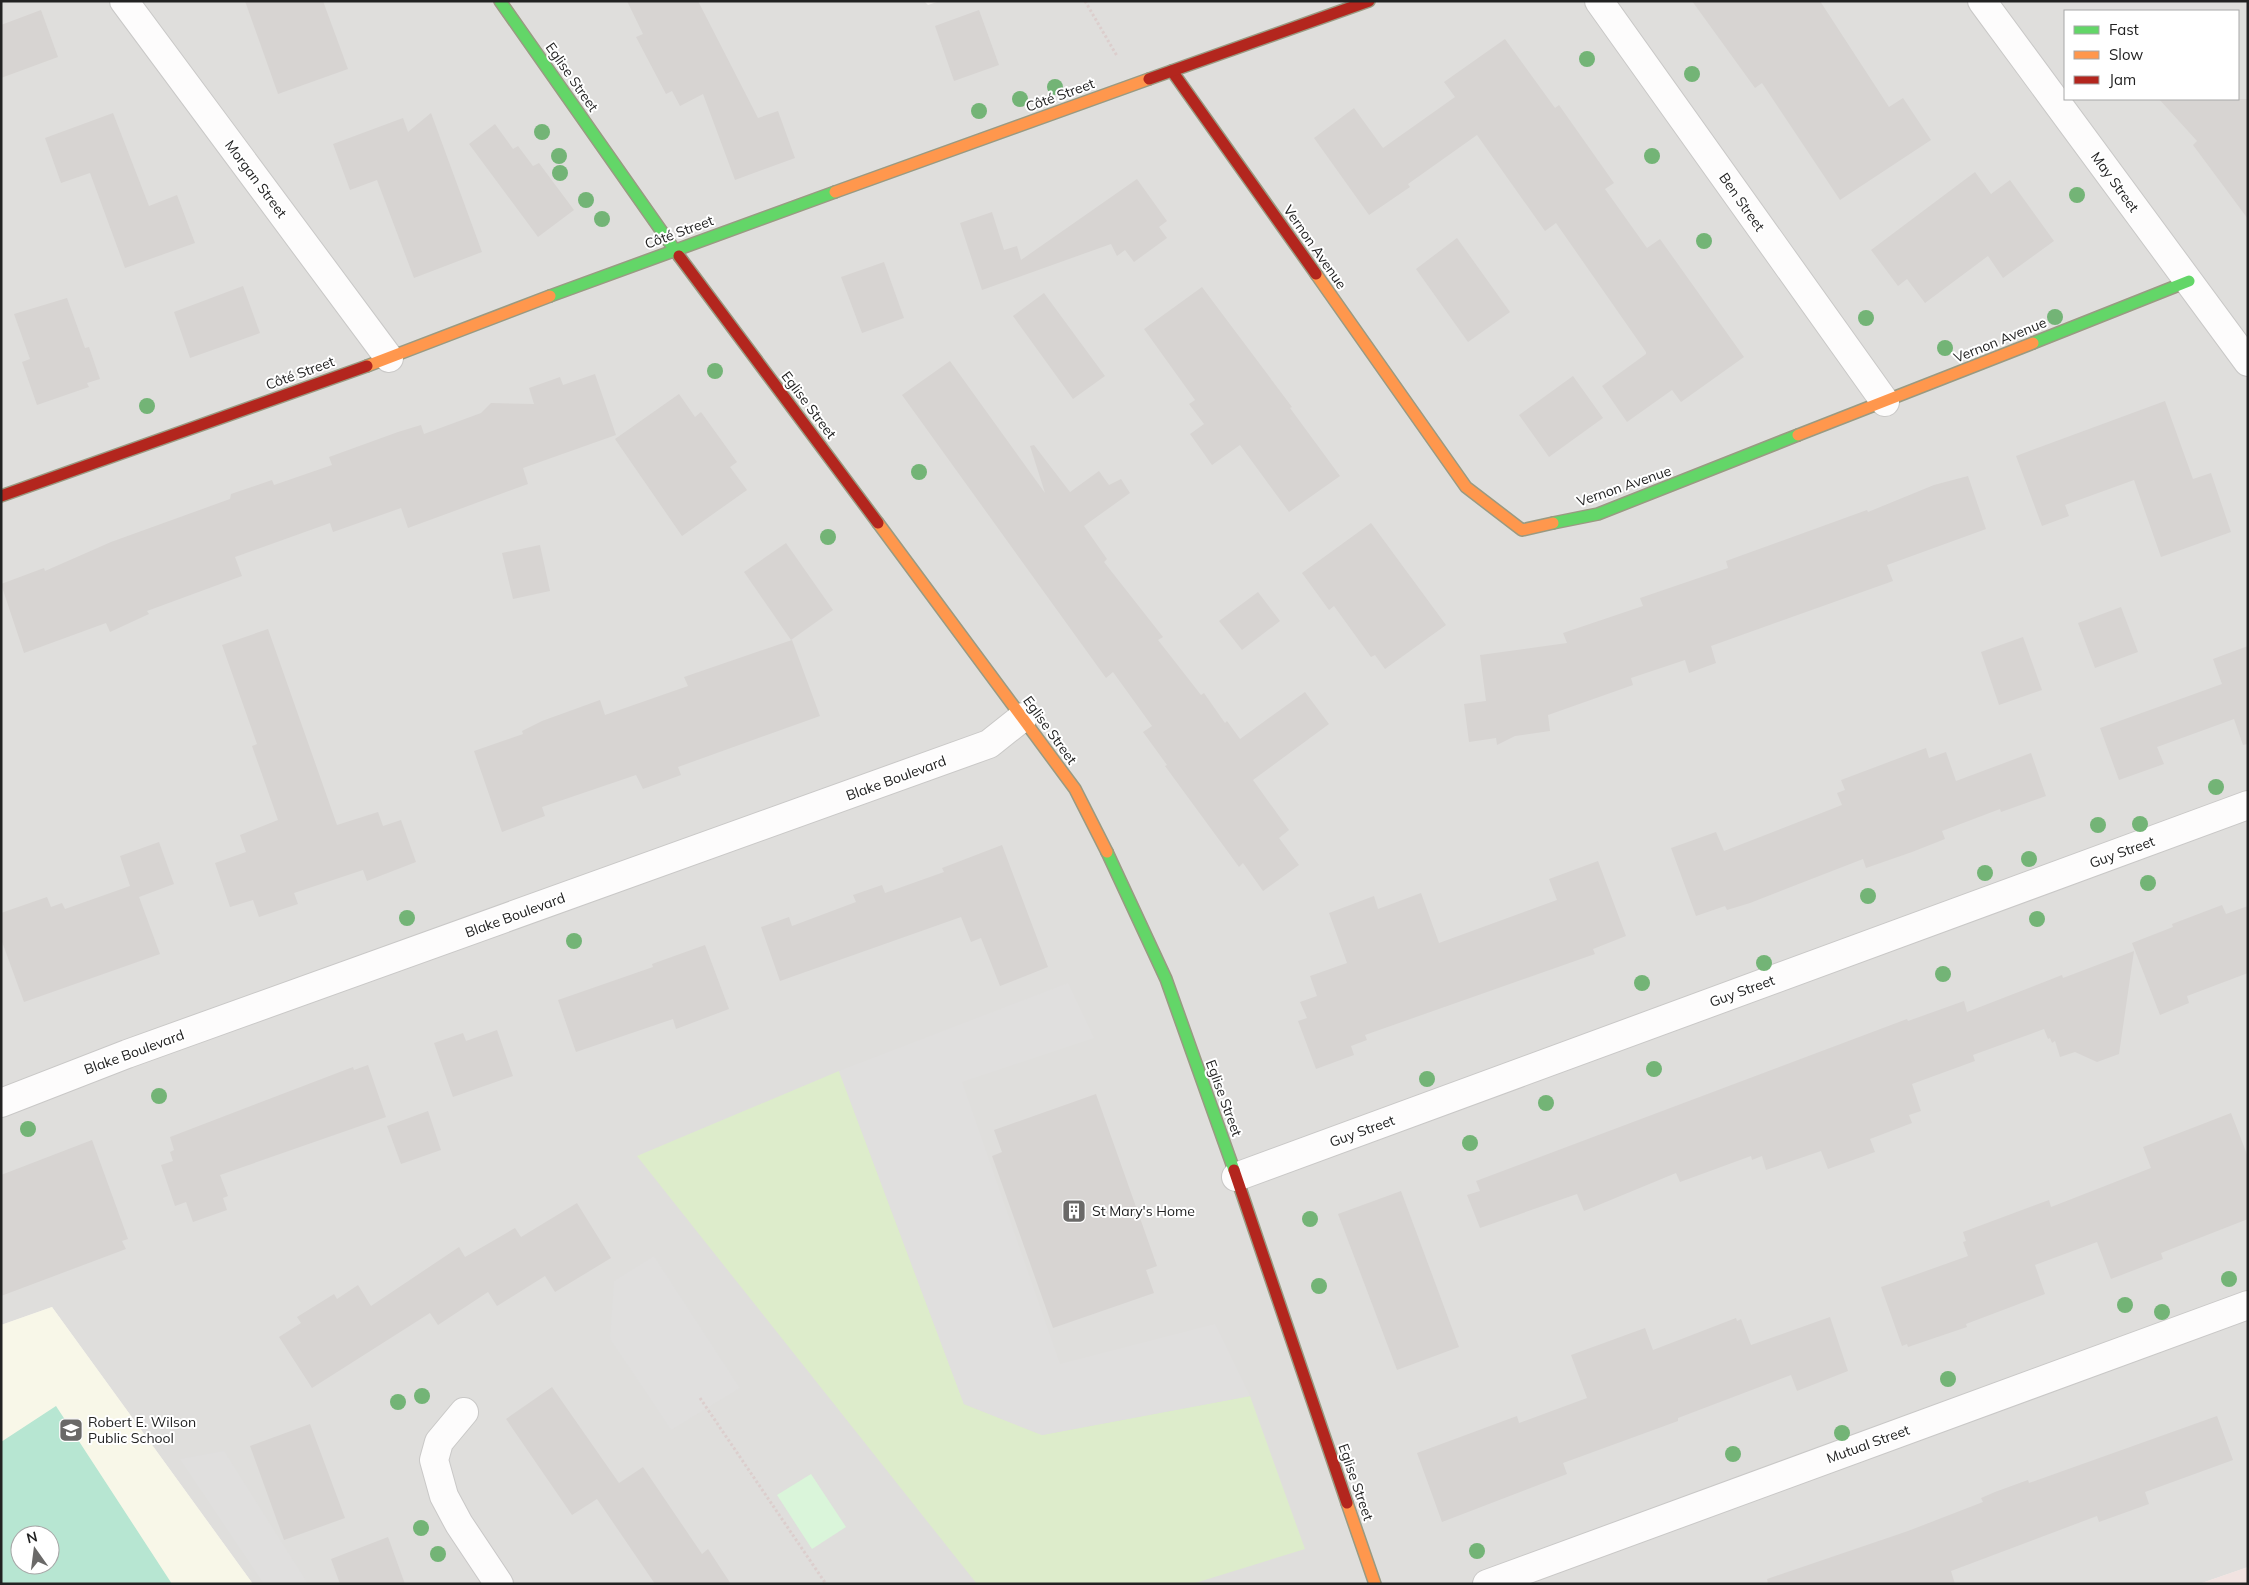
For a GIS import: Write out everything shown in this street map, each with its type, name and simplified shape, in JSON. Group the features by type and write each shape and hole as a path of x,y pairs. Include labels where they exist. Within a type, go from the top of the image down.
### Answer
{"street":[{"name":"Morgan Street","path":"124,1 389,358"},
{"name":"Eglise Street","path":"500,1 674,249 1023,717 1074,789 1117,871 1166,979 1236,1177 1375,1584"},
{"name":"Côté Street","path":"1,496 389,358 674,249 1369,1"},
{"name":"Ben Street","path":"1599,1 1884,402"},
{"name":"May Street","path":"1982,1 2248,362"},
{"name":"Vernon Avenue","path":"1172,71 1466,487 1522,530 1598,514 2189,281"},
{"name":"Blake Boulevard","path":"1,1102 127,1054 989,744 1023,717"},
{"name":"Guy Street","path":"1236,1177 2248,805"},
{"name":"Mutual Street","path":"1487,1584 2248,1305"},
{"path":"464,1412 439,1442 434,1460 444,1496 458,1524 499,1584"}],"path":[{"path":"1084,1 1123,66 1131,86"},
{"path":"700,1398 826,1584"}],"shaded area":[{"path":"1,1 924,1 928,5 940,1 2248,1 2248,1567 2199,1584 253,1584 52,1307 1,1325"},
{"path":"1068,983 1094,1038 962,1082 1060,1364 1215,1324 1250,1396 1042,1435 964,1404 839,1071"},
{"path":"654,1256 740,1388 671,1430 610,1339 614,1281"},
{"name":"Robert E. Wilson Public School","path":"52,1307 253,1584 1,1584 1,1325"},
{"path":"224,1451 308,1584 264,1584 180,1459"},
{"path":"2248,1567 2248,1584 2199,1584"}],"green space":[{"path":"839,1071 964,1404 1042,1435 1250,1396 1305,1549 1192,1584 977,1584 637,1156"},
{"path":"56,1406 172,1584 1,1584 1,1442"},
{"path":"811,1474 846,1527 812,1549 777,1495"}],"building":[{"path":"245,1 323,1 348,69 278,94"},
{"path":"627,1 698,1 758,118 778,111 795,158 735,180 703,94 680,106 672,91 666,94 636,37 643,34"},
{"path":"1692,1 1820,1 1889,107 1903,98 1931,140 1840,200 1762,83 1755,88"},
{"path":"41,10 58,57 1,78 1,25"},
{"path":"979,10 999,65 954,81 935,26"},
{"path":"1505,39 1555,108 1559,105 1614,183 1605,189 1647,248 1660,239 1744,357 1681,402 1672,390 1627,422 1602,386 1646,354 1646,352 1556,223 1545,231 1477,135 1408,184 1410,187 1369,215 1314,138 1354,108 1383,148 1455,97 1444,82"},
{"path":"2248,99 2248,219 2193,145 2197,141 2160,100"},
{"path":"113,113 149,206 177,195 195,243 125,268 90,173 61,183 45,138"},
{"path":"431,113 482,252 414,278 377,180 350,190 333,144 403,118 408,132"},
{"path":"495,124 513,149 518,146 533,166 539,163 574,210 538,237 469,144"},
{"path":"1975,172 1991,194 2010,180 2054,241 2003,278 1988,256 1925,303 1907,279 1898,286 1871,250"},
{"path":"1137,179 1167,221 1159,227 1167,238 1134,262 1125,250 1117,256 1111,244 982,290 960,223 992,212 1004,250 1017,246 1021,260"},
{"path":"1457,238 1510,312 1468,342 1416,269"},
{"path":"884,262 904,318 862,333 841,277"},
{"path":"243,286 260,333 190,358 174,312"},
{"path":"1202,287 1292,407 1290,408 1340,476 1289,512 1240,445 1212,465 1190,434 1204,424 1189,404 1195,400 1144,329"},
{"path":"1044,293 1105,376 1073,399 1013,316"},
{"path":"67,298 85,348 89,347 100,379 87,383 89,387 37,405 22,362 30,359 14,314"},
{"path":"950,361 1045,493 1030,446 1034,445 1070,492 1099,471 1109,485 1121,479 1130,493 1084,526 1107,559 1104,562 1163,637 1158,640 1201,695 1204,693 1225,723 1227,721 1240,739 1305,692 1329,724 1253,780 1289,830 1279,838 1299,865 1263,891 1243,863 1239,867 1165,766 1167,765 1143,732 1152,726 1113,672 1106,678 902,395"},
{"path":"595,374 616,435 523,468 528,484 408,528 401,508 333,532 330,523 235,557 242,576 147,611 149,614 110,632 106,623 24,653 1,584 44,568 45,571 111,542 230,499 231,494 272,480 274,485 332,465 329,457 398,432 421,425 424,434 481,413 491,403 534,404 529,388 560,377 563,385"},
{"path":"1573,376 1603,418 1549,457 1519,415"},
{"path":"679,394 695,417 701,412 737,462 730,467 747,490 682,536 615,439"},
{"path":"2165,401 2193,479 2211,473 2231,532 2161,557 2134,480 2065,505 2069,516 2042,526 2016,456"},
{"path":"1968,476 1986,529 1887,565 1893,581 1711,646 1716,663 1689,673 1685,660 1631,678 1633,685 1548,715 1550,731 1515,736 1497,745 1496,738 1469,742 1464,704 1486,701 1480,655 1567,643 1563,633 1643,606 1640,598 1728,568 1726,561 1867,510 1868,512 1934,485"},
{"path":"1371,523 1446,625 1385,669 1375,655 1371,657 1334,606 1329,610 1302,573"},
{"path":"786,543 833,610 791,640 744,572"},
{"path":"540,545 550,591 513,599 502,553"},
{"path":"1258,592 1280,621 1242,650 1219,621"},
{"path":"2121,607 2138,652 2095,668 2078,623"},
{"path":"268,629 337,825 378,812 383,826 401,820 416,862 367,881 363,870 294,893 298,904 259,917 253,900 230,907 215,863 246,852 240,835 278,820 252,746 257,744 222,645"},
{"path":"2023,637 2042,690 1999,705 1981,652"},
{"path":"792,640 820,716 678,767 681,775 643,789 636,775 542,807 545,816 502,832 474,751 523,734 522,731 542,721 600,700 605,715 688,686 684,677"},
{"path":"2248,646 2248,744 2243,745 2234,719 2157,747 2164,764 2119,780 2100,728 2222,684 2213,659"},
{"path":"1926,748 1929,758 1946,752 1956,781 2031,753 2046,796 2001,812 2000,809 1942,831 1945,839 1866,868 1863,859 1750,903 1727,910 1725,906 1696,916 1671,848 1716,832 1724,851 1842,805 1837,793 1845,790 1841,780"},
{"path":"159,842 174,884 139,897 160,954 24,1002 1,939 1,913 47,897 51,907 62,903 65,909 130,886 120,856"},
{"path":"1002,845 1048,967 1000,986 981,938 971,942 961,917 780,981 761,927 789,917 792,926 856,902 853,895 882,885 885,893 944,872 942,868"},
{"path":"1598,861 1626,936 1593,949 1595,954 1365,1035 1367,1040 1351,1046 1354,1055 1316,1069 1298,1021 1307,1018 1300,1002 1317,996 1310,976 1347,963 1329,913 1374,896 1378,909 1421,893 1439,943 1557,900 1549,879"},
{"path":"2222,905 2226,914 2248,906 2248,973 2187,996 2189,1003 2160,1015 2132,943 2173,927 2172,924"},
{"path":"705,945 729,1009 676,1029 673,1019 576,1052 558,1000 653,967 652,964"},
{"path":"2134,951 2119,1054 2097,1062 2075,1052 2060,1057 2055,1041 2052,1043 2050,1038 2048,1039 2044,1029 1973,1055 1975,1061 1912,1084 1921,1111 1909,1115 1912,1123 1870,1139 1875,1152 1828,1169 1821,1151 1766,1170 1762,1156 1752,1160 1751,1156 1680,1182 1676,1173 1584,1211 1577,1194 1480,1228 1467,1195 1480,1191 1476,1181 1907,1019 1908,1021 1964,1001 1967,1012 2062,975 2063,978"},
{"path":"497,1030 513,1076 453,1097 434,1043 463,1033 466,1041"},
{"path":"368,1065 386,1117 220,1175 228,1196 223,1198 227,1210 193,1222 186,1202 175,1206 161,1165 173,1161 170,1152 174,1150 170,1137 353,1067 354,1070"},
{"name":"St Mary's Home","path":"1096,1094 1157,1266 1146,1270 1154,1293 1053,1328 992,1156 1002,1152 994,1130"},
{"path":"428,1111 441,1150 401,1164 387,1126"},
{"path":"2231,1113 2248,1157 2248,1219 2161,1253 2163,1259 2111,1279 2097,1242 2035,1265 2045,1294 1966,1324 1967,1327 1908,1347 1907,1344 1902,1346 1881,1287 1968,1256 1963,1242 1966,1241 1963,1232 2049,1200 2051,1207 2151,1168 2143,1147"},
{"path":"92,1140 128,1239 122,1241 126,1249 1,1296 1,1175"},
{"path":"1401,1191 1459,1347 1397,1370 1338,1214"},
{"path":"577,1203 611,1258 555,1292 545,1276 497,1306 488,1292 438,1325 430,1313 312,1388 279,1337 301,1323 297,1317 334,1294 337,1299 358,1285 371,1306 459,1247 465,1257 515,1228 521,1237"},
{"path":"1830,1317 1848,1371 1797,1391 1791,1375 1678,1418 1678,1421 1563,1463 1567,1474 1442,1522 1417,1453 1517,1416 1519,1423 1587,1398 1571,1355 1645,1328 1653,1350 1736,1318 1737,1321 1741,1319 1751,1345"},
{"path":"552,1387 619,1483 643,1467 702,1554 708,1549 731,1584 655,1584 597,1499 572,1515 506,1419"},
{"path":"2217,1416 2233,1460 2145,1492 2149,1504 2099,1522 2097,1516 1951,1571 1955,1584 1768,1584 1767,1579 1908,1531 1983,1502 1981,1498 1995,1492 2028,1480 2029,1483"},
{"path":"310,1424 345,1518 284,1540 250,1446"},
{"path":"388,1537 405,1584 340,1584 331,1559"}],"traffic: fast":[{"path":"500,1 679,256"},
{"path":"550,296 835,192"},
{"path":"2033,343 2189,281"},
{"path":"1553,523 1598,514 1798,435"},
{"path":"1107,852 1166,979 1234,1170"}],"traffic: slow":[{"path":"835,192 1149,79"},
{"path":"1316,274 1466,487 1522,530 1553,523"},
{"path":"367,366 550,296"},
{"path":"1798,435 2033,343"},
{"path":"878,523 1075,789 1107,852"},
{"path":"1347,1503 1375,1584"}],"traffic: jam":[{"path":"1149,79 1369,1"},
{"path":"1172,71 1316,274"},
{"path":"679,256 878,523"},
{"path":"1,496 367,366"},
{"path":"1234,1170 1347,1503"}],"place":[{"name":"St Mary's Home","path":"1074,1211"},
{"name":"Robert E. Wilson Public School","path":"71,1430"}]}
